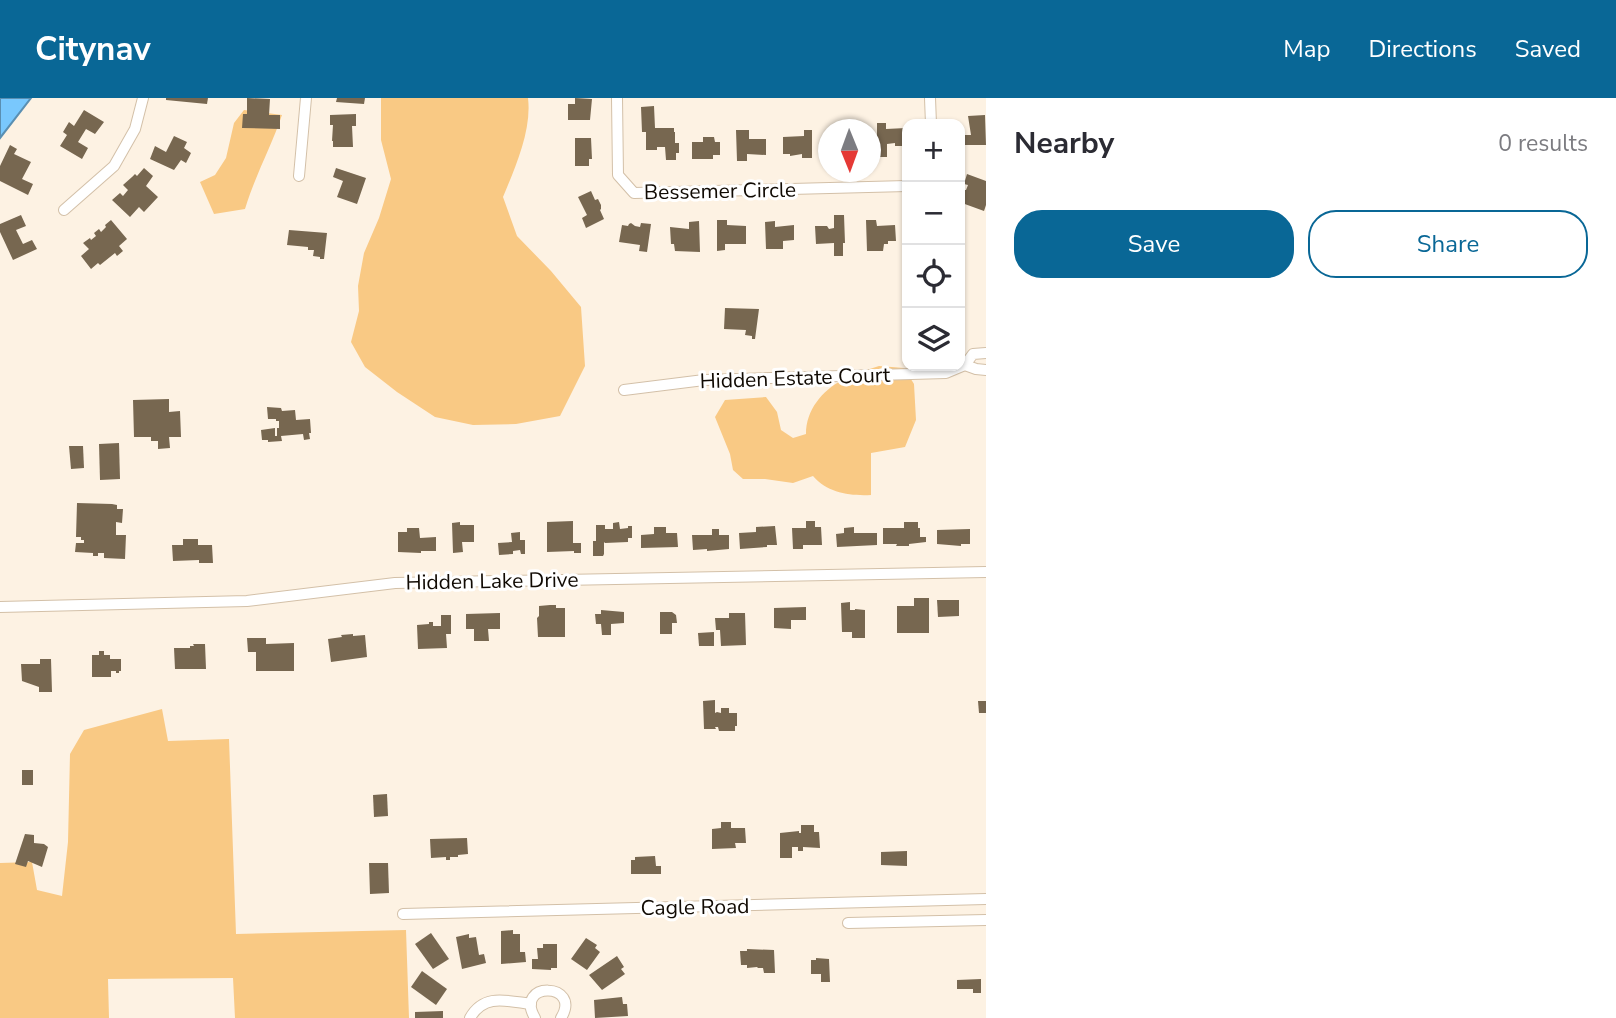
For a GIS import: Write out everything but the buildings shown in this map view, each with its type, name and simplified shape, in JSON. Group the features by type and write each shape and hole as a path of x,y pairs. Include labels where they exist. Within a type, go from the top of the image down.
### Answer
{"street":[{"path":"64,210 114,166 135,129 143,98"},
{"path":"299,176 306,98"},
{"name":"Bessemer Circle","path":"617,98 618,174 634,193 902,186"},
{"path":"930,98 930,119"},
{"name":"Hidden Estate Court","path":"986,353 973,354 965,365 986,369"},
{"name":"Hidden Estate Court","path":"624,390 704,380 951,371"},
{"name":"Hidden Lake Drive","path":"0,607 247,601 395,583 986,572"},
{"name":"Cagle Road","path":"403,914 986,899"},
{"path":"848,923 986,920"},
{"path":"535,1018 531,1010 532,999 541,991 552,990 558,992 565,1002 561,1018"},
{"path":"470,1018 474,1010 491,1000 531,1004"}],"shaded area":[{"path":"381,98 528,98 525,136 503,197 517,236 581,307 585,366 560,416 516,424 473,425 435,417 365,367 351,342 359,311 358,286 364,253 391,179 381,140"},
{"path":"244,110 282,115 245,209 214,214 200,182 215,175 226,158 234,123"},
{"path":"879,366 902,368 914,384 916,420 905,447 871,453 871,495 839,492 825,486 813,476 793,483 743,479 733,470 730,454 715,417 725,400 766,397 777,412 781,430 793,438 806,434 809,417 817,402 835,384 851,375"},
{"path":"162,709 168,741 229,739 236,934 406,930 409,1018 235,1018 233,978 108,979 109,1018 0,1018 0,863 32,862 37,890 62,896 68,842 70,754 84,730"}],"water":[{"path":"0,98 31,98 0,138"}]}
